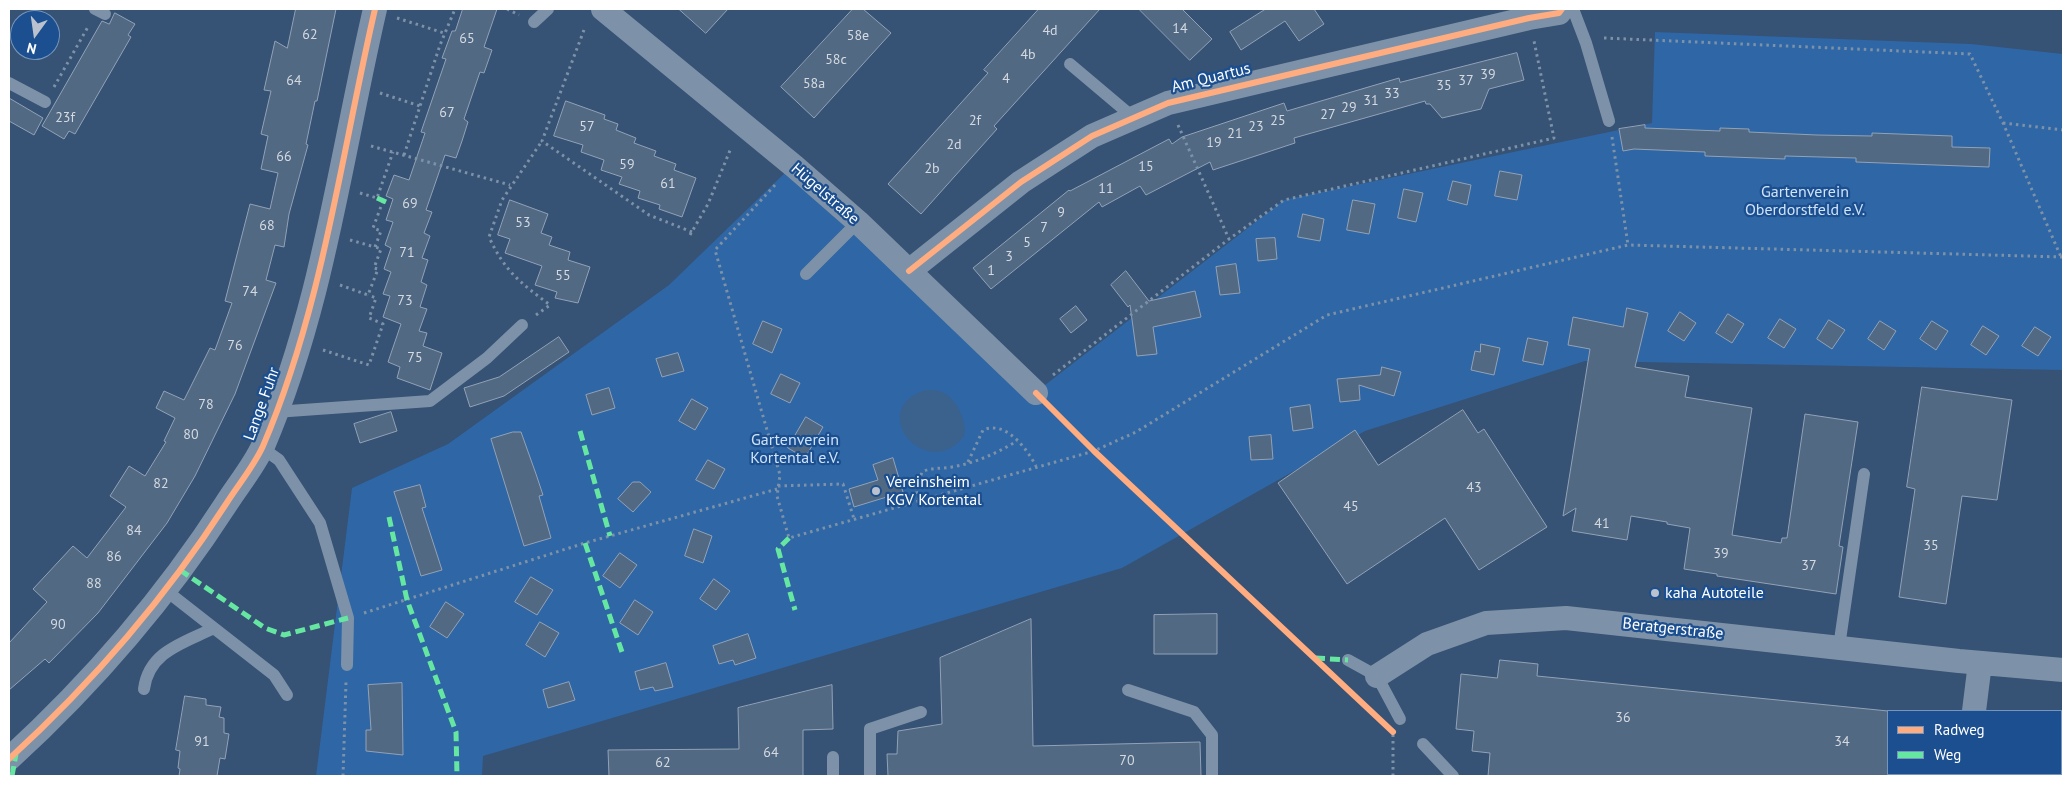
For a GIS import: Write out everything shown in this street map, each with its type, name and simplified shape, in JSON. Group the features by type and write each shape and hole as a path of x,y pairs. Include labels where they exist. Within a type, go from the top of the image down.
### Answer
{"street":[{"name":"Hügelstraße","path":"603,9 795,167 858,222 1036,392"},
{"name":"Am Quartus","path":"908,271 1021,182 1092,136 1168,103 1199,94 1529,18 1559,13 1562,9"},
{"name":"Lange Fuhr","path":"9,759 55,716 123,641 197,549 262,448 299,342 318,277 329,234 375,10"},
{"name":"Beratgerstraße","path":"1377,676 1428,644 1486,623 1566,618 1980,663 2063,670"},
{"path":"1974,710 1980,663"}],"lane":[{"path":"534,22 548,9"},
{"path":"1574,9 1609,121"},
{"path":"1070,64 1134,118"},
{"path":"9,83 46,102"},
{"path":"806,274 858,222"},
{"path":"275,412 430,401 487,358 522,325"},
{"path":"262,448 279,460 320,523 348,618 346,665"},
{"path":"1839,648 1864,474"},
{"path":"164,589 274,675 287,695"},
{"path":"144,689 149,668 156,658 214,628"},
{"path":"1348,660 1377,676 1400,718"},
{"path":"1128,690 1194,712 1212,735 1212,776"},
{"path":"870,776 870,729 921,712"},
{"path":"1423,744 1453,776"},
{"path":"833,756 833,776"}],"path":[{"path":"404,155 444,33 455,9"},
{"path":"375,10 444,33"},
{"path":"46,102 99,11"},
{"path":"522,325 550,305 523,285 500,260 489,237 502,200 510,185 542,141 584,30"},
{"path":"776,185 715,250 780,475 777,487 789,538 1094,450 1136,432 1328,315 1628,245 2062,257 2003,123 1970,54 1606,38 1586,43"},
{"path":"1053,375 1229,239 1284,200 1554,138 1533,40"},
{"path":"359,86 420,106"},
{"path":"1609,121 1628,245"},
{"path":"2003,123 2063,130"},
{"path":"1178,124 1229,239"},
{"path":"348,140 510,185"},
{"path":"542,141 649,214 691,233 708,204 731,148"},
{"path":"339,186 377,198 393,152"},
{"path":"375,247 381,231 373,228 383,201"},
{"path":"329,234 381,249 374,268 378,269 368,295"},
{"path":"299,342 370,365 383,324 368,318 376,298 318,277"},
{"path":"968,462 980,436 988,428 1000,429 1018,441 1028,451 1036,466"},
{"path":"919,500 916,490 922,472 928,469 952,467 968,462 997,452 1018,441"},
{"path":"348,618 585,543 777,487 843,484 854,520"},
{"path":"343,776 346,665"},
{"path":"1393,776 1393,732 1400,718"}],"green space":[{"path":"1655,32 1971,44 2063,54 2063,370 1585,361 1365,431 1122,568 483,756 482,776 316,776 352,488 448,444 669,285 793,165 1036,392 1284,200 1652,123"}],"shaded area":[{"path":"926,390 939,391 947,395 960,411 965,430 964,436 949,449 934,452 919,448 908,438 901,426 901,412 908,399"}],"building":[{"path":"296,9 336,9 306,144 308,145 289,214 284,247 275,245 266,280 276,283 235,394 195,476 167,523 98,613 49,663 45,659 9,690 9,643 47,602 33,589 73,546 87,558 126,507 110,496 129,466 145,476 166,442 164,441 175,418 156,408 164,391 184,400 210,348 215,350 232,303 225,301 250,204 270,209 278,173 261,169 268,136 261,134 271,91 264,90 275,41 287,48"},
{"path":"463,9 497,9 484,47 492,50 484,73 480,72 464,119 468,122 456,158 445,155 426,210 432,212 424,233 430,236 422,258 428,260 421,282 427,285 420,307 427,309 419,331 427,333 423,346 442,353 430,390 397,378 400,367 388,362 401,324 383,317 390,296 383,294 391,272 384,269 391,248 385,245 393,222 386,220 393,199 386,196 394,175 409,180 425,133 421,132 446,59 442,58"},
{"path":"679,9 728,9 706,33"},
{"path":"853,9 863,9 891,33 814,118 781,87"},
{"path":"1039,9 1100,9 994,126 997,129 921,214 888,184 988,73 984,70"},
{"path":"1139,9 1182,9 1212,39 1190,60"},
{"path":"1266,9 1314,9 1324,24 1299,41 1285,21 1241,50 1230,32"},
{"path":"115,13 135,24 128,35 131,37 75,134 69,131 64,139 42,126 102,21 109,24"},
{"path":"1517,53 1524,80 1489,89 1481,109 1442,118 1425,101 1294,138 1295,143 1213,170 1210,162 1146,195 1140,186 1102,207 1099,202 991,289 973,268 1069,190 1169,139 1172,144 1182,137 1284,103 1287,111 1399,78 1400,82"},
{"path":"9,98 43,118 34,135 9,121"},
{"path":"566,101 605,115 604,119 618,124 616,130 636,138 634,143 656,151 654,156 676,164 674,170 696,178 682,217 659,209 660,205 638,198 640,191 619,184 622,177 601,170 604,160 581,152 583,145 554,136"},
{"path":"1645,125 1645,128 1720,131 1720,128 1749,129 1749,132 1817,135 1872,136 1872,133 1952,136 1952,147 1990,148 1989,167 1856,162 1856,158 1785,156 1785,159 1705,156 1705,152 1634,149 1623,151 1619,129"},
{"path":"1500,171 1522,175 1517,200 1495,196"},
{"path":"1453,181 1471,185 1467,205 1448,200"},
{"path":"1404,189 1423,193 1416,222 1398,218"},
{"path":"510,200 548,214 541,233 552,237 549,245 570,252 568,260 590,267 578,303 555,298 557,292 535,285 542,266 505,253 510,239 498,235"},
{"path":"1353,200 1375,204 1369,234 1347,230"},
{"path":"1303,214 1324,219 1320,241 1298,237"},
{"path":"1275,238 1277,259 1258,261 1256,239"},
{"path":"1236,264 1240,293 1220,295 1216,267"},
{"path":"1126,271 1149,301 1195,291 1201,317 1153,327 1157,354 1137,356 1130,305 1128,307 1111,285"},
{"path":"1076,306 1087,320 1071,333 1060,319"},
{"path":"1627,308 1648,313 1635,367 1689,376 1685,397 1752,408 1732,535 1781,543 1782,538 1787,538 1805,414 1858,422 1839,546 1843,547 1836,594 1717,576 1717,574 1684,569 1690,528 1667,524 1667,522 1631,516 1627,540 1572,531 1576,508 1563,516 1590,349 1568,345 1573,317 1623,327"},
{"path":"1680,312 1696,323 1684,341 1668,331"},
{"path":"1728,314 1744,324 1732,343 1716,333"},
{"path":"1780,319 1796,329 1784,348 1768,338"},
{"path":"1829,320 1845,330 1832,349 1817,339"},
{"path":"763,321 782,329 772,353 753,344"},
{"path":"1880,321 1896,331 1884,350 1868,339"},
{"path":"1932,321 1948,331 1936,350 1920,339"},
{"path":"1983,326 1999,336 1986,355 1971,345"},
{"path":"2035,327 2051,337 2038,356 2022,346"},
{"path":"559,337 569,352 504,396 470,407 464,388 499,377"},
{"path":"1528,338 1548,342 1543,365 1523,361"},
{"path":"1481,344 1500,348 1494,375 1471,370 1475,351 1480,352"},
{"path":"678,353 684,371 662,377 656,359"},
{"path":"1382,367 1401,372 1394,396 1359,385 1360,400 1340,402 1337,379 1380,375"},
{"path":"781,374 800,383 790,403 771,394"},
{"path":"1922,387 2012,400 1997,500 1962,496 1946,604 1899,597 1915,489 1907,487"},
{"path":"609,388 615,408 592,415 586,395"},
{"path":"692,399 708,408 695,430 679,421"},
{"path":"1310,405 1313,428 1293,431 1290,408"},
{"path":"1463,410 1478,433 1484,429 1547,527 1479,570 1445,518 1347,584 1278,483 1355,430 1378,465"},
{"path":"391,412 397,431 360,443 354,424"},
{"path":"806,417 823,427 805,458 788,448"},
{"path":"513,432 521,432 543,495 539,496 551,538 524,546 491,439"},
{"path":"1271,435 1273,459 1251,460 1249,437"},
{"name":"Vereinsheim KGV Kortental","path":"893,458 903,492 854,507 849,489 878,480 873,465"},
{"path":"708,460 725,469 714,489 696,480"},
{"path":"633,482 640,482 651,492 633,512 618,499"},
{"path":"420,485 426,507 422,508 442,570 421,576 394,492"},
{"path":"694,529 712,536 703,563 685,556"},
{"path":"620,553 637,565 620,588 603,576"},
{"path":"531,577 553,590 537,615 515,602"},
{"path":"714,579 730,591 716,610 700,599"},
{"path":"635,600 653,612 638,635 620,623"},
{"path":"446,602 464,614 447,638 430,627"},
{"path":"1217,614 1217,654 1154,654 1154,615"},
{"path":"1031,619 1033,746 1200,742 1201,776 888,776 887,754 897,754 898,731 942,724 940,658"},
{"path":"540,622 559,633 545,657 526,645"},
{"path":"748,634 756,658 735,665 733,660 719,664 713,646"},
{"path":"1500,660 1538,664 1537,676 1887,711 1888,776 1488,776 1490,753 1472,751 1474,731 1456,729 1461,674 1497,678"},
{"path":"666,663 673,687 655,691 653,687 640,690 635,672"},
{"path":"569,682 575,700 548,708 543,690"},
{"path":"402,683 403,755 366,751 366,730 371,730 368,685"},
{"path":"832,685 833,729 803,730 803,776 609,776 608,750 739,749 738,708"},
{"path":"185,696 206,699 206,705 221,707 219,717 224,718 224,733 229,734 225,759 220,758 217,776 179,776 180,751 176,750"}],"marked path":[{"path":"377,198 386,202"},
{"path":"580,431 610,536"},
{"path":"389,517 407,600 456,732 457,776"},
{"path":"789,538 778,549 795,610"},
{"path":"585,543 623,655"},
{"path":"180,570 265,628 284,635 348,618"},
{"path":"1315,658 1348,660"},
{"path":"12,776 16,754"}],"cycle path":[{"path":"9,759 69,701 153,606 203,539 251,468 263,446 284,393 316,285 375,9"},
{"path":"909,271 1021,182 1092,136 1168,103 1529,18 1559,13 1562,9"},
{"path":"1036,393 1094,451 1393,732"}],"place":[{"name":"Vereinsheim KGV Kortental","path":"876,491"},
{"name":"kaha Autoteile","path":"1655,593"}],"park label":[{"name":"Gartenverein Oberdorstfeld e.V.","path":"1805,201"},
{"name":"Gartenverein Kortental e.V.","path":"795,449"}]}
